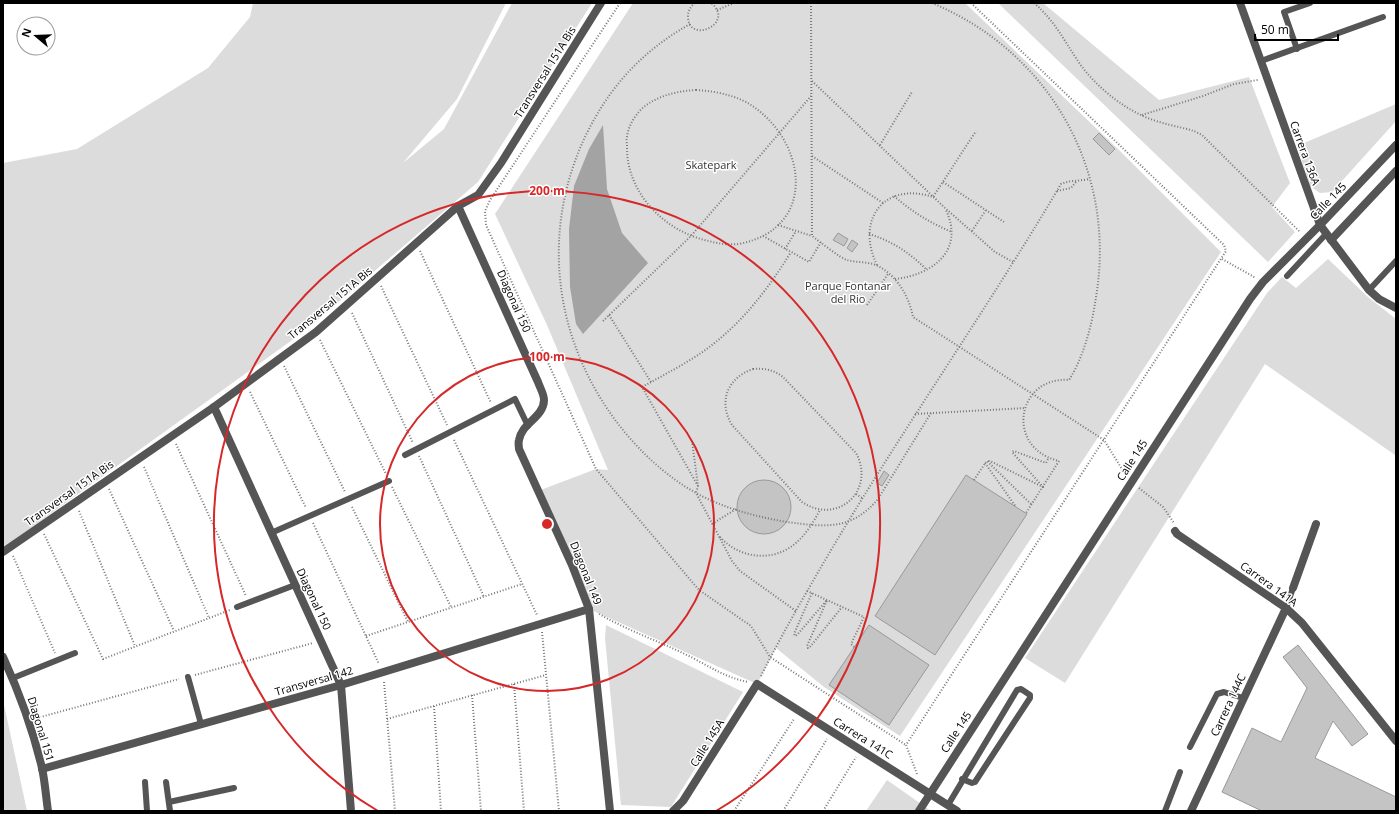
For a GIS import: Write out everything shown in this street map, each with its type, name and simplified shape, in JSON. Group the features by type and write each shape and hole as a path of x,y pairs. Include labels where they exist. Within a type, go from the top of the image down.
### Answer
{"street":[{"name":"Transversal 151A Bis","path":"6,550 214,407 316,332 458,206 478,195 501,163 601,3"},
{"name":"Carrera 136A","path":"1240,3 1320,226 1369,290 1379,299 1396,308"},
{"name":"Calle 145","path":"919,811 1236,318 1263,282 1320,226 1396,145"},
{"path":"1328,237 1396,171"},
{"name":"Diagonal 150","path":"458,206 544,398 538,414 528,426"},
{"name":"Diagonal 150","path":"214,407 341,685 351,811"},
{"name":"Diagonal 149","path":"528,426 518,439 519,450 572,565 589,609 610,811"},
{"path":"1293,588 1316,524"},
{"name":"Carrera 141A","path":"1175,531 1177,534 1286,608 1311,633 1396,740"},
{"name":"Carrera 144C","path":"1190,811 1286,608"},
{"name":"Transversal 142","path":"42,769 383,673 589,609"},
{"name":"Diagonal 151","path":"3,657 13,678 28,720 42,769 48,811"},
{"name":"Carrera 141C","path":"757,684 957,811"},
{"name":"Calle 145A","path":"673,811 684,801 757,684"}],"lane":[{"path":"1296,48 1284,12 1310,3"},
{"path":"1260,61 1383,18"},
{"path":"1287,276 1328,237"},
{"path":"1369,290 1396,261"},
{"path":"405,454 514,399 528,426"},
{"path":"271,533 389,481"},
{"path":"237,607 295,585"},
{"path":"1286,608 1293,588"},
{"path":"13,678 75,653"},
{"path":"188,677 201,724"},
{"path":"948,805 962,779 1017,690 1021,689 1030,695 1030,698 975,782 972,783 962,779"},
{"path":"1190,747 1217,694 1224,692 1243,698"},
{"path":"1165,811 1180,772"},
{"path":"145,782 147,811"},
{"path":"166,782 170,811"},
{"path":"169,802 234,788"}],"path":[{"path":"620,3 490,200 485,212 486,225 596,469 699,590 751,626 770,657 906,745 922,788"},
{"path":"695,3 689,10 688,15 690,24 694,28 703,31 712,28 717,20 717,10 711,3"},
{"path":"717,10 734,3"},
{"path":"811,3 812,236"},
{"path":"932,3 947,9 990,35 1009,49 1047,90 1072,132 1082,155 1090,179 1098,216 1100,261 1098,286 1088,332 1080,356 1069,380 1060,379 1047,383 1036,390 1028,401 1023,414 1024,428 1028,441 1037,451 1048,458 1059,461 1026,513"},
{"path":"906,745 1226,251 1224,245 971,3"},
{"path":"1034,3 1047,14 1060,31 1081,65 1098,85 1141,116 1186,128 1202,135 1306,239"},
{"path":"690,24 668,37 629,70 608,97 590,126 580,148 568,185 560,225 558,256 562,295 566,320 581,363 600,399 639,449 674,478 696,493 736,509 766,518 812,525 846,523 864,513 878,499 930,413"},
{"path":"1141,116 1203,96 1234,84 1267,78"},
{"path":"811,80 945,208 995,252 1013,262"},
{"path":"696,90 711,91 731,96 745,102 757,110 779,132 792,157 796,180 793,200 789,211 778,225 763,236 754,240 737,244 722,244 690,236 674,227 657,214 643,198 633,179 626,155 626,137 630,125 637,114 654,100 672,93 696,90"},
{"path":"880,145 912,92"},
{"path":"603,321 690,236 812,94"},
{"path":"933,197 976,131"},
{"path":"812,156 883,203"},
{"path":"589,609 616,624 692,658 717,672 740,681 757,684 770,657 846,523 1013,262 1061,184 1069,181 1076,182 1090,179"},
{"path":"943,182 1004,222"},
{"path":"1057,191 1071,188 1076,182"},
{"path":"933,197 922,193 913,192 894,196 883,203 875,216 870,234 872,254 877,265 895,279 907,297 913,317 1104,440 1131,482 1163,507 1175,524 1175,531"},
{"path":"894,196 925,219 952,232"},
{"path":"895,279 912,276 927,271 942,259 950,244 952,232 949,217 945,208"},
{"path":"972,231 986,210"},
{"path":"778,225 812,236 847,260 877,265"},
{"path":"785,249 796,231"},
{"path":"870,234 897,245 913,257 927,271"},
{"path":"763,236 809,262 821,242"},
{"path":"416,243 494,410"},
{"path":"698,486 642,386 701,353 732,327 761,296 791,252"},
{"path":"1222,259 1263,282"},
{"path":"866,304 888,274"},
{"path":"377,278 541,624 559,811"},
{"path":"609,315 651,382"},
{"path":"316,332 451,607"},
{"path":"280,358 408,622"},
{"path":"753,369 772,370 783,377 853,448 860,459 862,467 861,481 856,494 850,501 840,507 829,510 820,510 802,502 729,420 725,406 727,394 734,382 742,374 753,369"},
{"path":"246,383 383,673 395,811"},
{"path":"915,414 1026,408"},
{"path":"172,435 249,603"},
{"path":"692,442 698,486 696,493 732,561 740,571 796,611"},
{"path":"1043,487 1012,452 1014,451 1046,463 1048,458"},
{"path":"140,458 209,618"},
{"path":"986,462 990,461 1043,487"},
{"path":"974,480 986,462"},
{"path":"986,462 1031,504"},
{"path":"986,462 1016,507"},
{"path":"106,481 174,631"},
{"path":"856,494 862,498"},
{"path":"75,502 135,646"},
{"path":"712,524 736,509"},
{"path":"718,534 735,550 746,554 768,556 780,553 798,542 812,525 820,510"},
{"path":"40,526 103,659 237,607"},
{"path":"6,550 58,660"},
{"path":"366,636 523,584"},
{"path":"807,591 864,617 851,644 854,647"},
{"path":"812,594 794,633 795,636 827,600"},
{"path":"827,600 808,648 842,607"},
{"path":"28,720 321,640"},
{"path":"387,719 546,675"},
{"path":"514,684 524,811"},
{"path":"472,695 481,811"},
{"path":"434,706 441,811"},
{"path":"734,811 799,711"},
{"path":"783,811 832,731"},
{"path":"823,811 861,749"}],"green space":[{"path":"253,3 506,3 457,99 403,163 444,129 512,3 592,3 478,182 306,330 3,548 3,163 77,149 208,68 250,17"},
{"name":"Parque Fontanar del Rio","path":"633,3 965,3 1120,151 1221,252 900,736 824,687 776,648 757,684 589,609 538,491 596,469 608,470 547,325 495,214"},
{"path":"998,3 1043,3 1159,100 1249,77 1290,183 1272,207 1295,232 1268,262"},
{"path":"1396,104 1396,121 1332,192 1320,193 1310,186 1297,146"},
{"path":"1328,259 1368,297 1396,319 1396,454 1395,455 1265,364 1065,683 1025,658 1267,293 1282,277 1296,288"},
{"path":"606,625 743,692 671,807 621,805 605,638"},
{"path":"3,700 27,811 3,811"},
{"path":"887,780 931,811 866,811"}],"shaded area":[{"path":"603,125 607,189 622,233 648,263 583,334 576,324 570,287 569,229 574,186 589,149"}],"building":[{"path":"1099,133 1115,149 1109,155 1093,139"},
{"path":"838,233 848,239 844,246 833,240"},
{"path":"852,240 858,244 852,252 847,248"},
{"path":"884,471 889,475 882,486 877,483"},
{"path":"966,475 1027,514 935,655 875,616"},
{"path":"759,480 769,480 779,484 787,492 791,502 791,512 787,522 779,530 769,534 759,534 749,530 741,522 737,512 737,502 741,492 749,484"},
{"path":"869,625 929,665 889,725 829,685"},
{"path":"1298,645 1368,734 1352,746 1333,721 1315,758 1396,797 1396,811 1262,811 1222,792 1252,728 1281,742 1307,688 1283,657"}],"park label":[{"name":"Skatepark","path":"711,165"}]}
